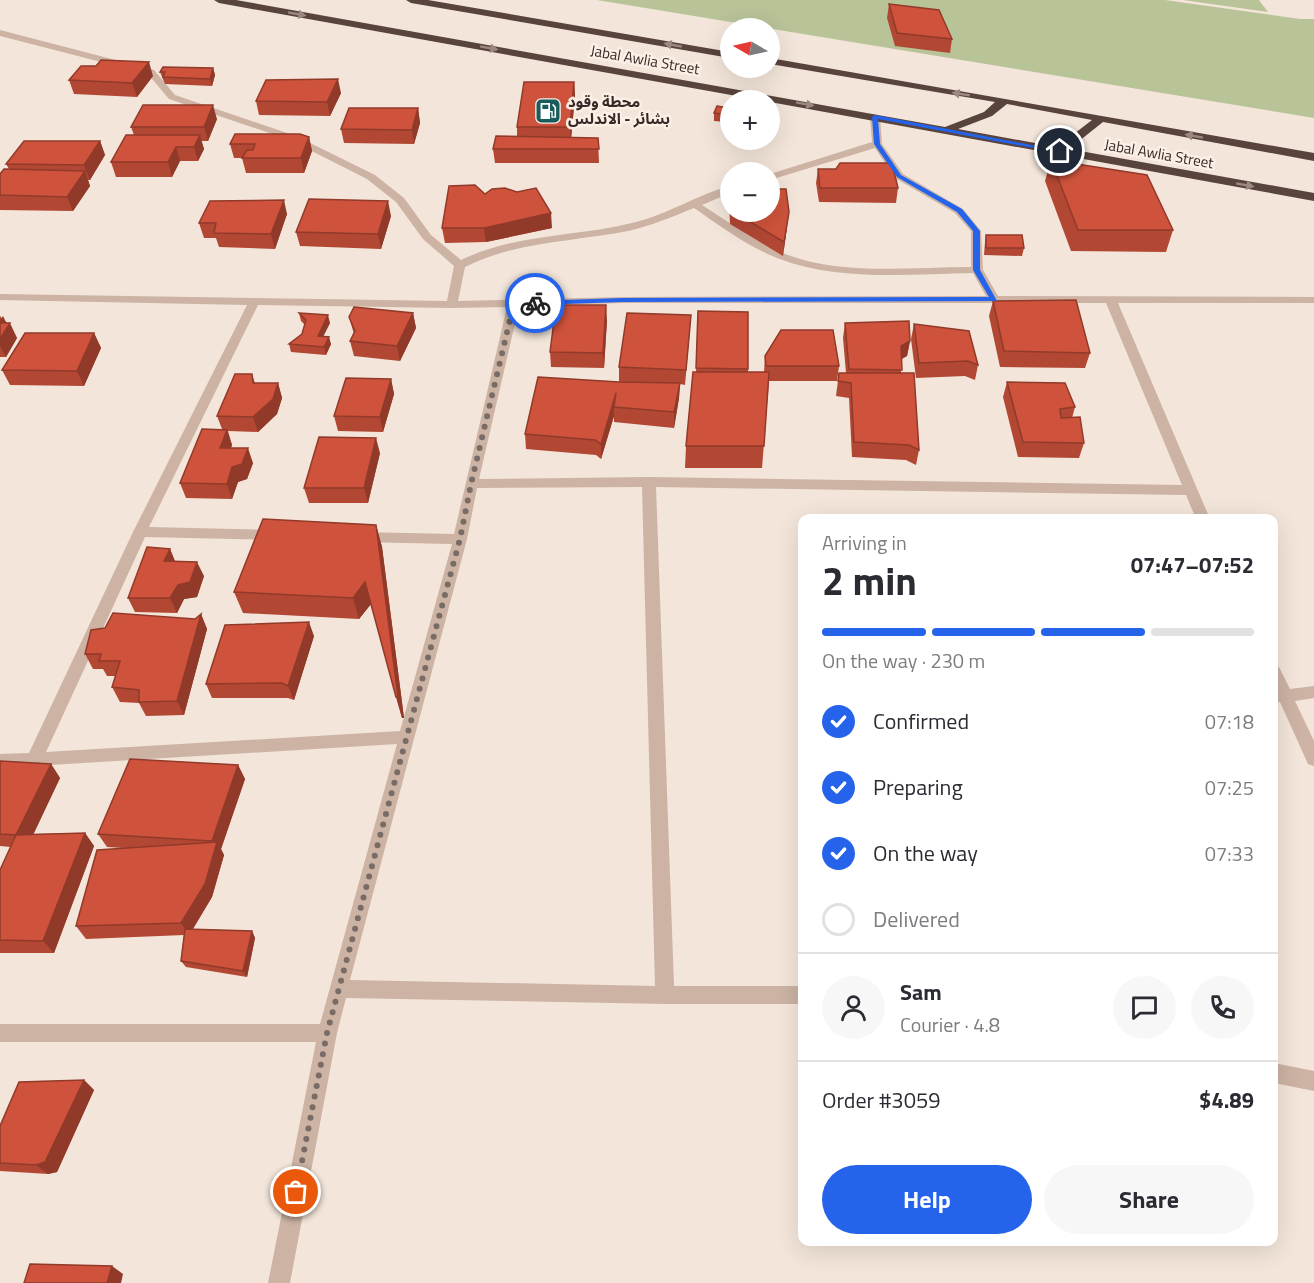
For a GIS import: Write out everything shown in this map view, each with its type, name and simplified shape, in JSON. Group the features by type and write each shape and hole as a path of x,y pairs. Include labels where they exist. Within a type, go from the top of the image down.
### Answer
{"highway":[{"name":"Jabal Awlia Street","path":"219,0 1314,197"},
{"name":"Jabal Awlia Street","path":"411,0 720,53"},
{"name":"Jabal Awlia Street","path":"780,64 1314,157"},
{"path":"944,130 969,123 988,114 1004,101"},
{"path":"1060,151 1100,119"}],"street":[{"path":"0,33 151,72 172,97 293,138 371,177 400,201 427,237 460,265"},
{"path":"875,117 877,144 899,176 959,211 976,231 977,270 994,299"},
{"path":"780,174 877,144"},
{"path":"452,304 460,265 477,255 503,246 632,226 720,193"},
{"path":"693,203 735,231 788,259 855,269 977,270"},
{"path":"0,297 452,304 622,300 1314,300"},
{"path":"1111,301 1201,514"},
{"path":"34,760 140,532 254,302"},
{"path":"279,1283 327,1033 460,539 514,303"},
{"path":"471,484 649,482 1189,490"},
{"path":"649,482 665,995"},
{"path":"140,532 294,535"},
{"path":"341,536 460,539"},
{"path":"1314,692 1279,696 1314,759"},
{"path":"0,761 407,737"},
{"path":"339,989 798,995"},
{"path":"0,1033 327,1033"},
{"path":"1278,1074 1314,1081"}],"green space":[{"path":"597,0 1165,0 1314,19 1314,118 780,30 780,18 720,18 720,20"},
{"path":"1183,0 1259,0 1268,12"}],"building":[{"path":"889,4 939,10 952,39 897,33"},
{"path":"101,60 149,62 132,83 69,80 81,66 96,66"},
{"path":"163,67 213,68 210,79 163,77 165,72 160,72"},
{"path":"338,79 327,102 256,101 266,80"},
{"path":"524,82 574,82 570,127 517,127"},
{"path":"143,105 213,105 204,127 131,127"},
{"path":"717,106 720,106 720,114 714,113"},
{"path":"349,108 418,108 412,130 341,129"},
{"path":"235,134 300,134 309,137 301,158 242,158 247,150 253,150 255,144 230,144"},
{"path":"126,135 200,135 194,147 176,147 168,162 111,162"},
{"path":"496,136 598,138 599,149 493,149"},
{"path":"24,141 100,141 84,165 6,164"},
{"path":"1051,160 1147,175 1173,230 1078,230"},
{"path":"840,163 892,163 898,188 820,188 818,169 836,169"},
{"path":"4,169 85,171 67,197 0,195 0,174"},
{"path":"475,185 485,194 492,189 505,188 517,192 536,188 551,213 484,228 442,228 449,186"},
{"path":"780,189 786,189 789,212 784,242 751,222 780,222"},
{"path":"309,199 388,201 378,234 296,232"},
{"path":"284,200 271,234 214,233 216,223 199,223 210,201"},
{"path":"986,235 1022,235 1024,248 986,248"},
{"path":"1076,300 1090,353 1004,351 993,301"},
{"path":"556,305 606,305 603,353 550,352"},
{"path":"354,307 413,313 397,346 350,341 355,331 349,317"},
{"path":"698,311 748,312 748,369 696,368"},
{"path":"299,313 328,315 318,336 329,337 324,347 289,344 302,334 306,320"},
{"path":"627,313 691,315 686,370 619,367"},
{"path":"909,321 910,341 901,346 902,370 849,369 845,323"},
{"path":"0,323 10,323 0,339"},
{"path":"914,324 969,331 978,365 968,361 919,363"},
{"path":"781,330 833,330 839,366 766,366 765,356"},
{"path":"25,333 94,333 77,371 2,370"},
{"path":"693,372 769,372 764,446 686,446"},
{"path":"839,373 914,373 919,450 909,445 854,442 851,383 838,381"},
{"path":"235,374 252,374 253,383 278,383 273,399 253,417 217,416"},
{"path":"538,377 680,383 674,412 614,407 616,393 601,444 595,440 525,434"},
{"path":"346,378 391,379 380,417 334,416"},
{"path":"1007,382 1065,383 1075,407 1060,409 1061,418 1080,417 1084,443 1023,442"},
{"path":"202,429 227,430 220,448 248,448 242,464 232,467 227,484 180,483"},
{"path":"319,437 376,438 364,488 304,488"},
{"path":"263,519 376,525 398,697 396,697 365,582 353,598 234,592"},
{"path":"147,547 170,549 164,561 197,562 190,582 178,585 170,598 128,598"},
{"path":"113,613 195,619 201,614 177,701 139,702 139,690 112,687 120,661 99,661 101,654 85,654 91,630 105,628"},
{"path":"309,622 288,686 282,683 206,684 225,625"},
{"path":"130,759 238,765 212,841 98,834"},
{"path":"0,761 51,764 16,835 0,834"},
{"path":"85,833 43,941 0,940 0,870 16,835"},
{"path":"217,842 205,884 181,923 76,926 97,850"},
{"path":"185,929 252,931 243,971 181,961"},
{"path":"84,1080 45,1162 36,1165 0,1163 0,1126 19,1082"},
{"path":"30,1264 112,1266 107,1283 24,1283"}],"way so far":[{"path":"296,1192 327,1033 460,539 514,303 535,303"}],"place":[{"name":"محطة وقود بشائر - الاندلس","path":"548,111"}],"route":[{"path":"535,303 622,300 994,299 977,270 976,231 959,211 899,176 877,144 875,117 1060,151"}]}
